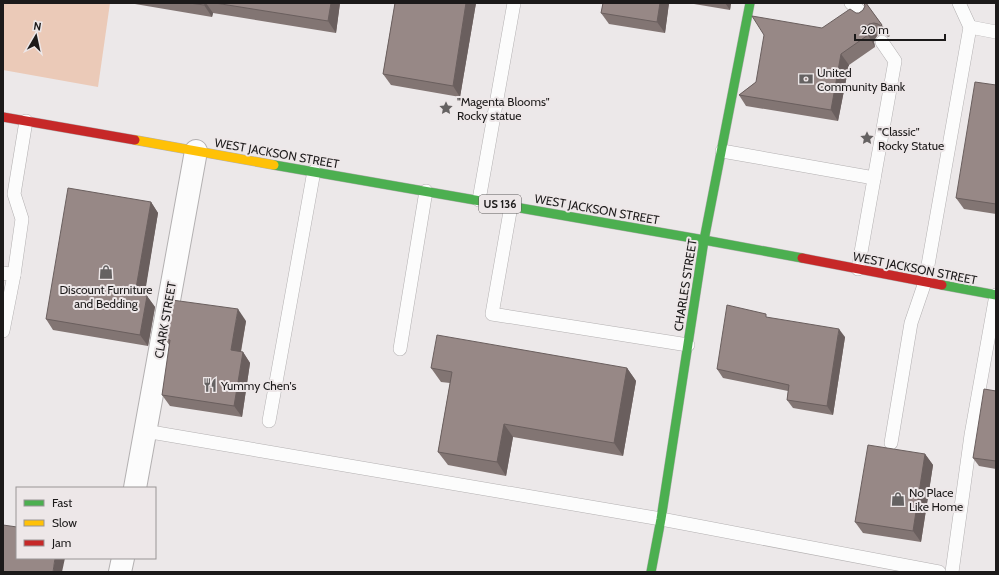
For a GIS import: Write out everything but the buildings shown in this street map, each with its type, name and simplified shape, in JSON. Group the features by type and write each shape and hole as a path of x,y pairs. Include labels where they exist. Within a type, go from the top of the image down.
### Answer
{"main road":[{"name":"CHARLES STREET","path":"652,572 704,240 750,3"},
{"name":"WEST JACKSON STREET","path":"3,117 704,240 996,295"}],"street":[{"name":"CLARK STREET","path":"135,487 196,151"},
{"path":"120,572 123,559"}],"lane":[{"path":"479,200 514,3"},
{"path":"851,3 865,16"},
{"path":"892,442 911,323 925,282 970,27 959,3"},
{"path":"970,27 996,32"},
{"path":"858,269 895,61 882,42"},
{"path":"3,331 8,274 22,219 9,193 26,121"},
{"path":"722,151 874,178"},
{"path":"269,421 314,171"},
{"path":"400,349 426,191"},
{"path":"511,206 492,314 688,345"},
{"path":"952,572 971,434 996,295"},
{"path":"145,431 661,519 939,572"}],"shaded area":[{"path":"3,3 110,3 98,87 3,70"}],"traffic: fast":[{"path":"651,572 661,519 704,240 750,3"},
{"path":"274,165 802,258"},
{"path":"942,285 996,295"}],"traffic: slow":[{"path":"135,140 274,165"}],"traffic: jam":[{"path":"3,117 135,140"},
{"path":"802,258 942,285"}],"place":[{"name":"United Community Bank","path":"806,79"},
{"name":"\"Magenta Blooms\" Rocky statue","path":"446,108"},
{"name":"\"Classic\" Rocky Statue","path":"867,138"},
{"name":"Discount Furniture and Bedding","path":"106,272"},
{"name":"Yummy Chen's","path":"210,385"},
{"name":"No Place Like Home","path":"898,499"}]}
